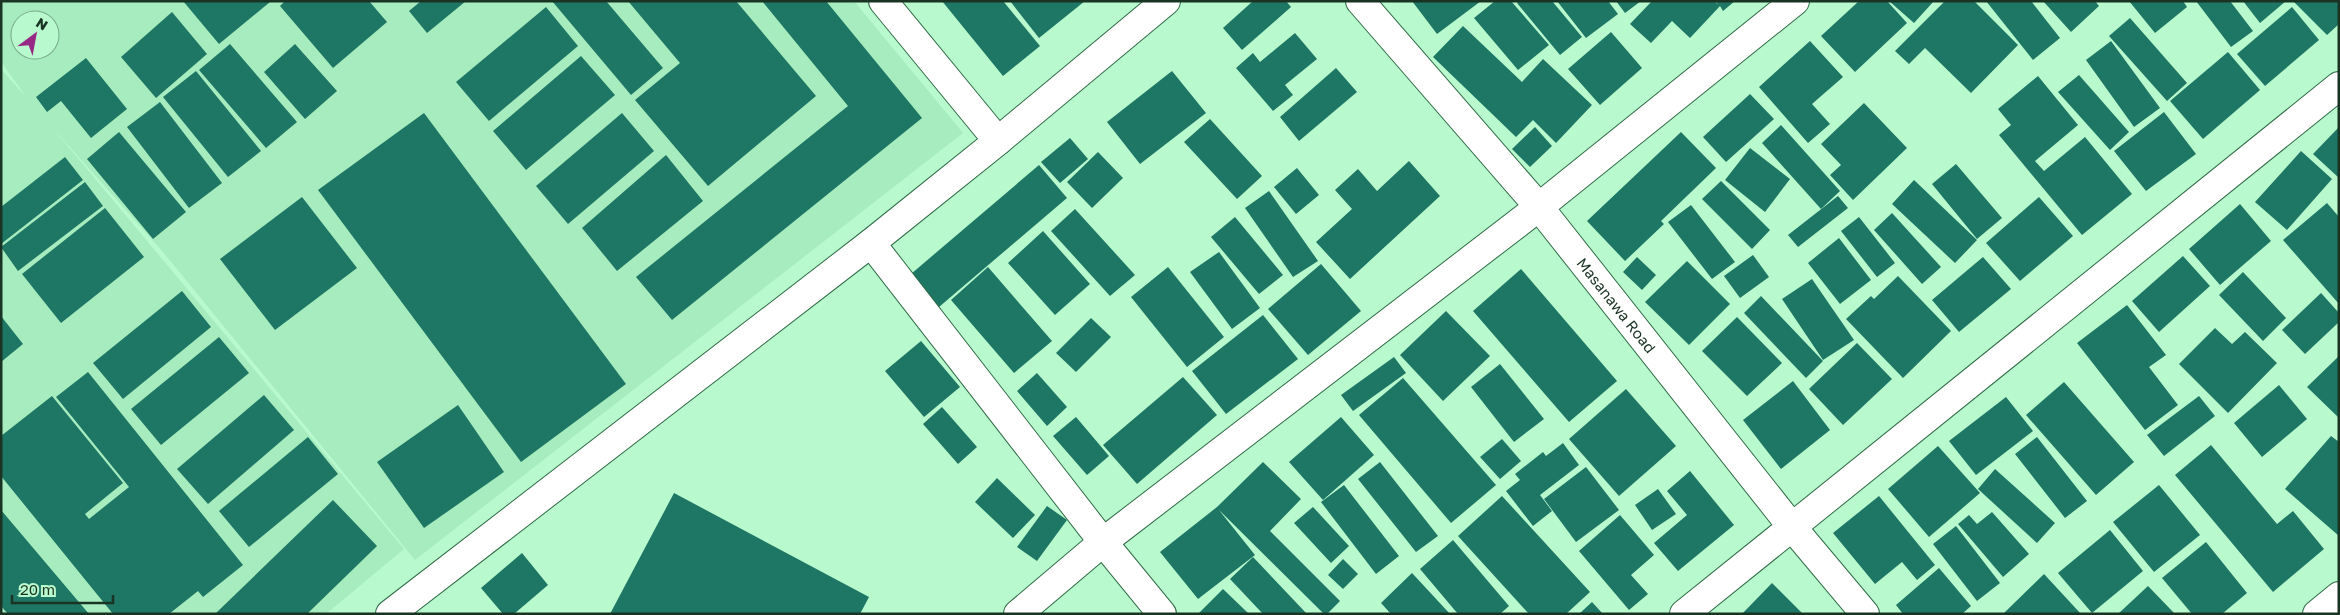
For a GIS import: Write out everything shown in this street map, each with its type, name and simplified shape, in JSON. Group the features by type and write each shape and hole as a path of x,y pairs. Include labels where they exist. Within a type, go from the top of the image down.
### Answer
{"street":[{"path":"883,1 998,141"},
{"path":"390,614 871,243 998,141 1166,1"},
{"name":"Masanawa Road","path":"1360,1 1539,207 1792,527 1864,614"},
{"path":"1018,614 1103,542 1539,207 1794,1"},
{"path":"1684,614 2339,86"},
{"path":"871,243 1103,542 1162,614"},
{"path":"2317,614 2339,596"}],"shaded area":[{"path":"1,1 854,1 963,133 415,560 163,252 52,127 404,549 326,614 1,614 1,69 27,98 1,62"}],"building":[{"path":"183,1 269,1 270,2 219,44"},
{"path":"285,1 369,1 387,22 333,68 280,6"},
{"path":"421,1 466,1 427,33 409,11"},
{"path":"552,1 606,1 663,68 631,95"},
{"path":"628,1 736,1 816,96 708,186 635,100 680,63"},
{"path":"762,1 826,1 922,118 672,320 636,277 848,106"},
{"path":"942,1 1003,1 1040,46 1003,76"},
{"path":"1010,1 1085,1 1039,38"},
{"path":"1253,1 1286,1 1291,7 1242,50 1223,28"},
{"path":"1412,1 1481,1 1437,34"},
{"path":"1495,1 1511,1 1549,45 1518,70 1474,18"},
{"path":"1519,1 1552,1 1582,37 1560,55 1517,3"},
{"path":"1557,1 1608,1 1618,14 1586,38"},
{"path":"1616,1 1641,1 1625,13"},
{"path":"1652,1 1715,1 1718,5 1716,1 1735,1 1723,11 1720,6 1690,38 1672,21 1651,43 1630,24"},
{"path":"1859,1 1887,1 1907,23 1855,72 1821,36"},
{"path":"1889,1 1934,1 1914,23"},
{"path":"1945,1 1974,1 2018,45 1971,93 1925,48 1909,64 1895,51"},
{"path":"1986,1 2031,1 2060,38 2033,60"},
{"path":"2043,1 2095,1 2099,6 2071,32"},
{"path":"2129,1 2183,1 2187,7 2155,33"},
{"path":"2196,1 2230,1 2253,31 2231,47"},
{"path":"2243,1 2286,1 2260,23"},
{"path":"2293,1 2339,1 2339,24 2327,35"},
{"path":"546,7 578,46 489,121 456,82"},
{"path":"2292,7 2319,40 2265,86 2237,54"},
{"path":"172,12 207,54 156,98 121,57"},
{"path":"2130,18 2187,83 2167,101 2109,36"},
{"path":"1463,26 1522,82 1543,59 1592,105 1556,143 1533,120 1516,137 1433,57"},
{"path":"1611,32 1642,68 1600,105 1568,69"},
{"path":"1295,33 1317,59 1285,85 1293,95 1273,111 1236,68 1253,53 1260,62"},
{"path":"1810,41 1843,77 1812,104 1830,124 1808,143 1759,87"},
{"path":"2111,41 2160,108 2134,127 2086,60"},
{"path":"230,44 297,122 266,148 199,70"},
{"path":"295,44 337,91 305,119 264,72"},
{"path":"2228,52 2260,90 2203,139 2170,101"},
{"path":"581,56 615,95 526,170 493,131"},
{"path":"86,58 127,109 91,138 61,101 47,112 36,97"},
{"path":"1336,68 1357,92 1299,141 1280,117"},
{"path":"196,71 261,151 228,177 163,97"},
{"path":"1172,71 1206,113 1140,164 1107,122"},
{"path":"2079,75 2129,132 2110,150 2058,92"},
{"path":"2038,76 2078,125 2035,161 2044,171 2085,137 2132,194 2082,235 1999,135 2011,125 1998,109"},
{"path":"1750,94 1774,119 1726,162 1703,137"},
{"path":"160,102 222,183 189,208 127,127"},
{"path":"1864,103 1907,148 1853,200 1830,175 1841,165 1821,144"},
{"path":"2164,112 2196,154 2146,191 2114,151"},
{"path":"424,113 626,384 521,462 318,190"},
{"path":"622,113 654,151 568,224 536,186"},
{"path":"1210,119 1262,176 1237,199 1184,142"},
{"path":"1781,125 1840,191 1821,209 1762,143"},
{"path":"1535,127 1552,146 1530,167 1512,149"},
{"path":"2339,127 2339,178 2313,154"},
{"path":"119,132 186,212 153,239 87,159"},
{"path":"1681,132 1716,168 1661,221 1664,224 1625,261 1587,221"},
{"path":"1070,138 1088,159 1060,183 1041,162"},
{"path":"1750,148 1790,179 1765,212 1725,180"},
{"path":"2301,151 2332,179 2287,230 2255,202"},
{"path":"1098,152 1123,178 1092,208 1067,182"},
{"path":"666,155 703,201 617,271 582,228"},
{"path":"65,157 83,180 1,244 1,207"},
{"path":"1409,161 1440,196 1350,279 1316,242 1352,209 1335,190 1358,169 1377,191"},
{"path":"1956,164 2002,218 1977,239 1932,184"},
{"path":"1039,165 1067,198 939,307 911,274"},
{"path":"1297,168 1319,195 1296,214 1274,187"},
{"path":"1914,180 1977,240 1955,263 1892,204"},
{"path":"1721,181 1770,230 1752,249 1702,199"},
{"path":"85,182 103,206 18,271 1,247"},
{"path":"1269,191 1318,261 1293,277 1245,208"},
{"path":"1838,196 1848,208 1798,247 1788,235"},
{"path":"302,197 357,268 275,330 220,259"},
{"path":"2039,197 2073,236 2020,281 1986,243"},
{"path":"2327,203 2339,217 2339,304 2283,240"},
{"path":"2240,204 2271,241 2220,285 2189,249"},
{"path":"1691,205 1735,262 1712,279 1668,222"},
{"path":"105,208 144,257 61,323 22,274"},
{"path":"1075,209 1135,275 1110,296 1051,231"},
{"path":"1892,213 1941,267 1922,284 1874,230"},
{"path":"1235,217 1283,275 1259,294 1211,237"},
{"path":"1859,217 1895,263 1877,277 1841,231"},
{"path":"1043,231 1090,284 1055,315 1008,263"},
{"path":"1839,238 1871,280 1840,304 1808,263"},
{"path":"1219,252 1260,308 1232,329 1190,272"},
{"path":"1753,255 1769,277 1740,298 1724,276"},
{"path":"2183,256 2210,286 2159,332 2132,301"},
{"path":"1637,257 1656,275 1642,290 1623,272"},
{"path":"1983,257 2011,289 1959,332 1932,300"},
{"path":"1687,261 1730,304 1689,345 1645,302"},
{"path":"1321,264 1361,311 1308,355 1268,309"},
{"path":"988,267 1052,341 1014,373 951,300"},
{"path":"1168,267 1224,337 1187,367 1131,297"},
{"path":"1521,269 1617,381 1569,422 1473,311"},
{"path":"2243,272 2286,318 2263,341 2219,295"},
{"path":"1898,276 1951,331 1903,378 1846,319 1871,296 1874,299"},
{"path":"1812,279 1854,340 1823,360 1782,299"},
{"path":"182,291 211,327 123,399 93,363"},
{"path":"2321,293 2339,313 2339,322 2305,354 2282,330"},
{"path":"1761,296 1823,361 1806,378 1744,313"},
{"path":"2127,305 2166,355 2149,367 2178,405 2145,430 2077,343"},
{"path":"1446,311 1490,356 1443,401 1400,355"},
{"path":"1263,315 1298,359 1226,414 1192,371"},
{"path":"1,316 23,344 1,362"},
{"path":"1737,317 1782,363 1747,396 1702,351"},
{"path":"1091,318 1111,337 1076,372 1056,353"},
{"path":"2215,328 2232,344 2245,332 2277,363 2228,413 2179,364"},
{"path":"219,337 249,373 161,445 131,409"},
{"path":"921,341 960,387 924,417 885,371"},
{"path":"1857,343 1892,379 1843,425 1809,389"},
{"path":"2339,356 2339,418 2307,387"},
{"path":"1394,357 1406,373 1353,411 1341,395"},
{"path":"1500,364 1544,419 1514,442 1471,387"},
{"path":"88,372 243,565 203,597 198,591 169,614 113,614 1,476 1,436 52,396 123,483 85,514 89,519 129,487 56,397"},
{"path":"1037,373 1067,407 1047,426 1017,391"},
{"path":"1183,377 1217,415 1137,484 1103,445"},
{"path":"1403,378 1496,485 1451,523 1359,415"},
{"path":"1793,381 1830,430 1781,469 1743,420"},
{"path":"2064,382 2134,462 2096,495 2026,415"},
{"path":"2279,385 2307,419 2262,457 2234,423"},
{"path":"1626,389 1676,446 1619,496 1569,439"},
{"path":"264,395 294,430 208,504 177,469"},
{"path":"2199,396 2215,416 2164,456 2147,435"},
{"path":"2006,397 2033,431 1976,475 1949,441"},
{"path":"458,405 504,472 424,528 377,462"},
{"path":"942,407 977,447 958,464 923,424"},
{"path":"1076,417 1109,456 1087,475 1053,436"},
{"path":"1341,417 1374,455 1323,500 1289,462"},
{"path":"2331,436 2339,442 2339,536 2285,489"},
{"path":"308,437 338,474 249,547 219,511"},
{"path":"2037,437 2087,501 2065,518 2015,454"},
{"path":"1502,439 1521,461 1500,479 1480,457"},
{"path":"1563,443 1579,465 1540,495 1552,511 1533,526 1506,491 1520,480 1515,474 1543,452 1546,456"},
{"path":"2211,445 2277,524 2293,511 2324,549 2273,592 2175,475"},
{"path":"1938,446 1980,493 1929,537 1888,489"},
{"path":"1263,462 1301,499 1270,531 1340,601 1327,614 1324,614 1219,510 1255,555 1198,599 1160,552 1217,507"},
{"path":"1380,462 1438,536 1416,552 1358,479"},
{"path":"1586,467 1619,510 1576,542 1544,499"},
{"path":"1995,469 2055,523 2037,543 1978,489"},
{"path":"1690,471 1734,525 1678,571 1654,543 1687,515 1667,491"},
{"path":"997,478 1035,515 1013,538 975,502"},
{"path":"1344,485 1399,556 1376,574 1321,502"},
{"path":"2159,485 2200,535 2154,572 2113,522"},
{"path":"1658,489 1676,514 1652,530 1635,505"},
{"path":"674,493 869,597 860,614 610,614"},
{"path":"1502,496 1590,592 1566,614 1529,614 1458,536"},
{"path":"1879,496 1935,565 1917,580 1902,562 1875,584 1833,533"},
{"path":"333,500 377,546 307,614 215,614"},
{"path":"1047,506 1067,520 1037,561 1017,547"},
{"path":"1313,507 1349,546 1331,563 1294,523"},
{"path":"1,510 89,614 8,614 1,606"},
{"path":"1992,512 2029,554 2003,577 1958,524 1969,515 1977,524"},
{"path":"1620,515 1654,555 1631,575 1648,594 1629,610 1579,551"},
{"path":"1956,526 2000,583 1977,601 1933,544"},
{"path":"2110,530 2143,571 2092,613 2058,573"},
{"path":"1453,540 1509,606 1500,614 1458,614 1420,569"},
{"path":"2206,542 2247,593 2222,614 2192,614 2162,578"},
{"path":"522,553 548,585 514,614 503,614 481,588"},
{"path":"1253,557 1307,614 1263,614 1230,579"},
{"path":"1343,559 1358,574 1343,589 1328,575"},
{"path":"1939,568 1971,606 1962,614 1903,614 1896,605"},
{"path":"1412,573 1450,614 1391,614 1381,603"},
{"path":"2044,574 2081,614 2003,614"},
{"path":"1772,583 1803,614 1742,614"},
{"path":"2148,586 2175,614 2118,614"},
{"path":"1223,589 1249,614 1198,614"},
{"path":"1592,602 1603,614 1579,614"}]}
